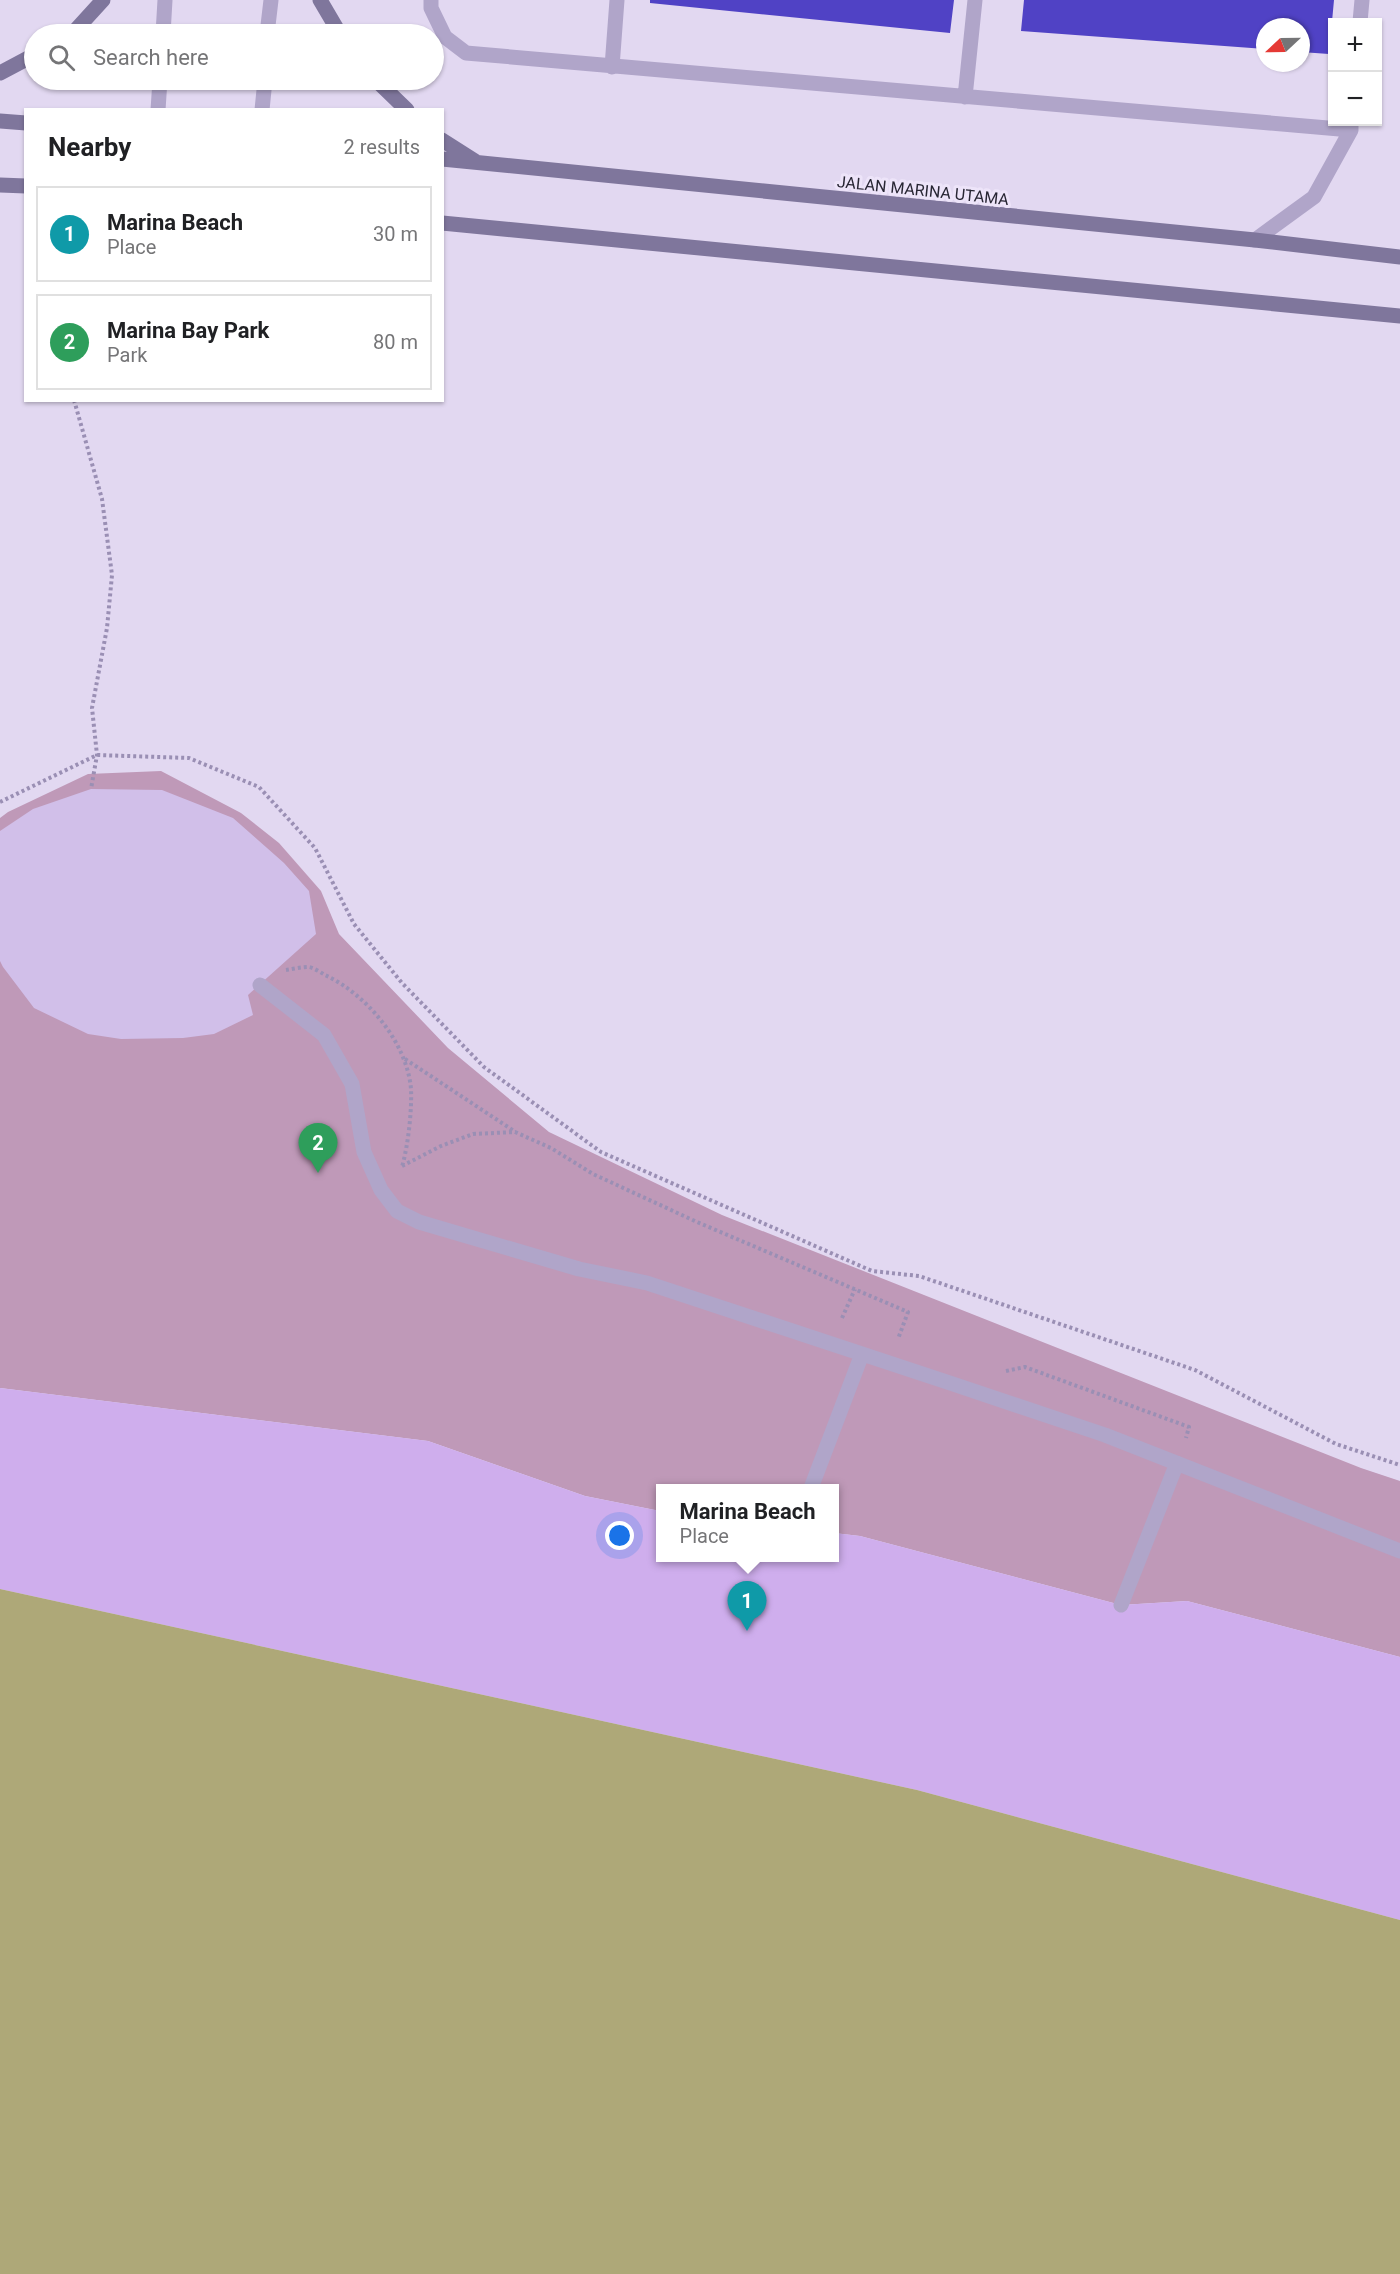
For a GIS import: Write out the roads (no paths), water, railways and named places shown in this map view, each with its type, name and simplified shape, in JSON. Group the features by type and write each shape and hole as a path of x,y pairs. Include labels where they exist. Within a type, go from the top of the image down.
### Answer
{"main road":[{"path":"81,24 104,0"},
{"path":"320,0 334,24"},
{"path":"0,73 24,60"},
{"path":"386,90 405,108"},
{"path":"0,121 24,123"},
{"path":"444,141 476,162"},
{"name":"JALAN MARINA UTAMA","path":"444,159 1255,240 1400,257"},
{"path":"0,184 24,186"},
{"path":"444,223 1400,316"}],"street":[{"path":"164,24 165,0"},
{"path":"268,24 271,0"},
{"path":"431,0 431,8 439,24"},
{"path":"612,67 617,0"},
{"path":"965,96 975,0"},
{"path":"1360,18 1362,0"},
{"path":"444,35 466,53 612,67 1328,124"},
{"path":"158,108 159,90"},
{"path":"262,108 264,90"},
{"path":"1255,240 1314,197 1351,126"},
{"path":"260,985 324,1035 352,1084 363,1152 381,1190 397,1210 419,1222 579,1269 647,1283 1105,1435 1400,1551"},
{"path":"813,1484 862,1354"},
{"path":"1121,1605 1177,1463"}],"place":[{"name":"Marina Bay Park","path":"318,1173"},
{"name":"Marina Beach","path":"747,1631"}]}
